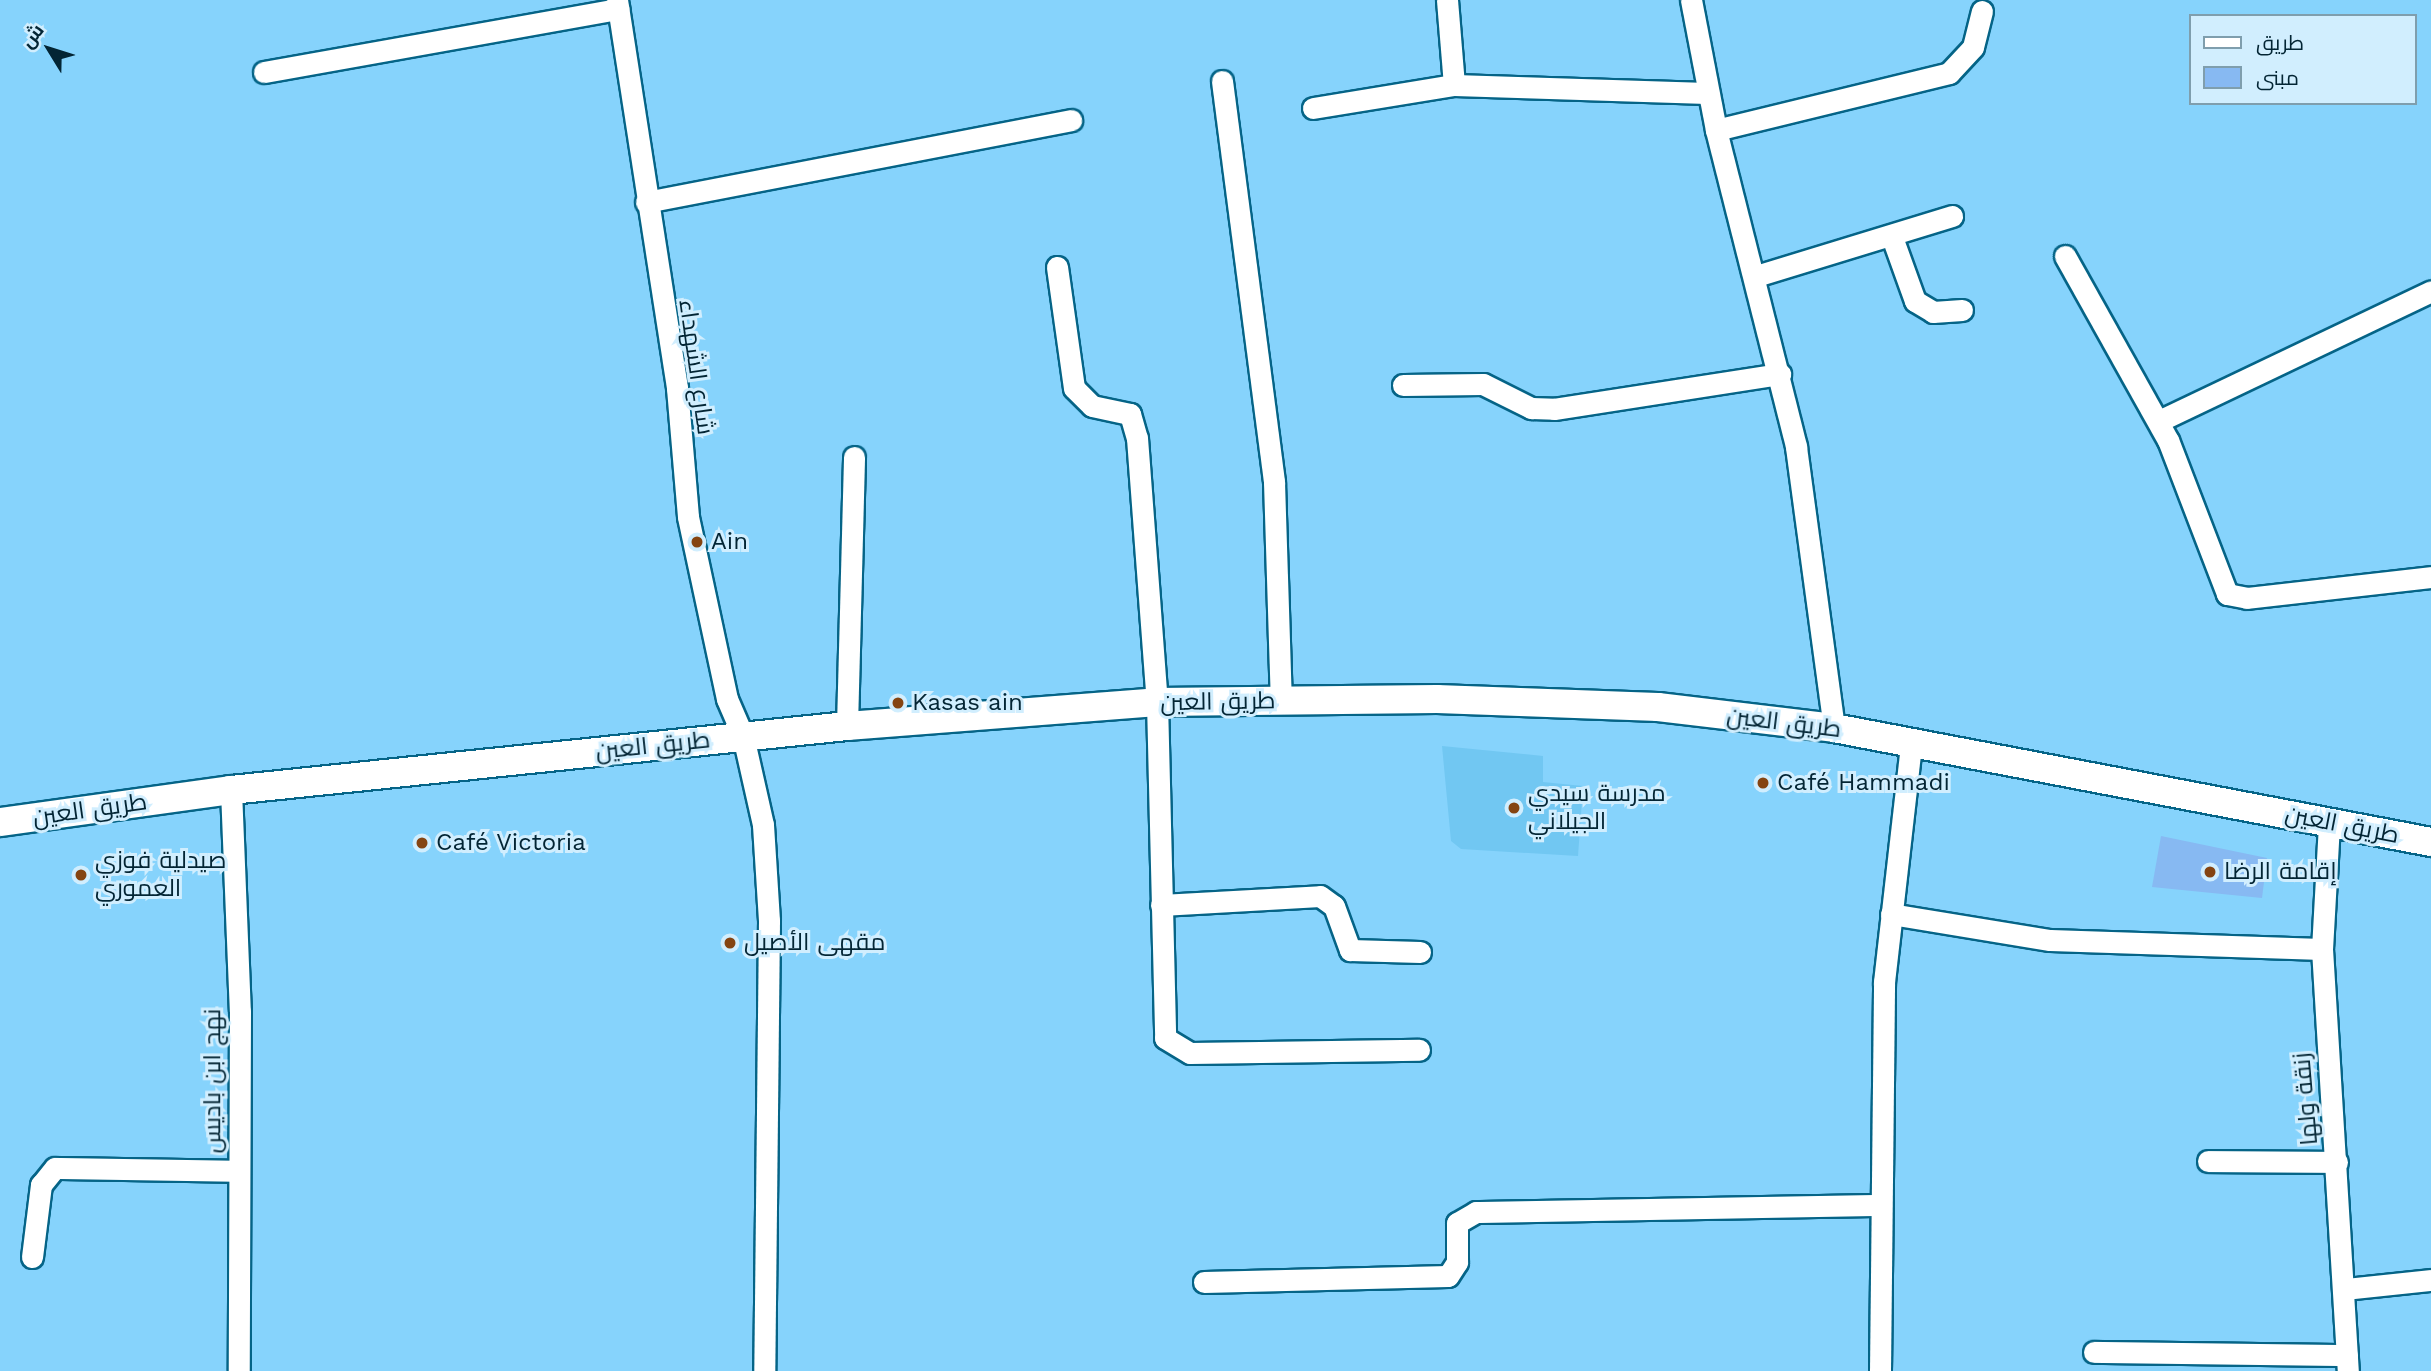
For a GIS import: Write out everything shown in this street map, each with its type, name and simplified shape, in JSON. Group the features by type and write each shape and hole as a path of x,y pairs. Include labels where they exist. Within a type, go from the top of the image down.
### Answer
{"main road":[{"name":"طريق العين","path":"0,822 231,790 847,726 1157,702 1545,700 1834,728 2431,842"}],"street":[{"path":"1447,0 1454,85"},
{"path":"1691,0 1707,93 1756,276 1800,468 1834,728"},
{"path":"264,72 618,4"},
{"name":"شارع الشهداء","path":"618,4 646,202 677,388 688,517 727,699 743,736 763,825 769,921 764,1371"},
{"path":"1716,130 1948,74 1973,47 1982,11"},
{"path":"1222,81 1274,482 1281,701"},
{"path":"1313,108 1454,85 1707,93"},
{"path":"646,202 1071,120"},
{"path":"1756,276 1892,237 1952,216"},
{"path":"1892,237 1915,301 1933,312 1962,310"},
{"path":"2065,256 2159,421 2227,594 2247,598 2431,577"},
{"path":"1056,267 1074,388 1092,406 1130,414 1137,438 1157,702 1165,1038 1178,1052 1419,1050"},
{"path":"2159,421 2431,291"},
{"path":"1403,385 1483,384 1542,409 1780,374"},
{"path":"847,726 854,457"},
{"path":"1880,1371 1878,1205 1891,914 1911,744"},
{"name":"نهج ابن باديس","path":"231,790 239,1171 239,1371"},
{"name":"زنقة ولها","path":"2329,824 2322,949 2348,1363"},
{"path":"1161,905 1320,896 1334,906 1350,950 1420,952"},
{"path":"1891,914 2050,940 2322,949"},
{"path":"2207,1161 2337,1162"},
{"path":"32,1256 41,1185 55,1168 239,1171"},
{"path":"1205,1282 1448,1276 1457,1262 1457,1223 1476,1212 1878,1205"},
{"path":"2345,1289 2431,1280"},
{"path":"2094,1352 2348,1363"}],"shaded area":[{"name":"مدرسة سيدي الجيلاني","path":"1442,746 1543,756 1543,782 1583,786 1578,856 1461,849 1451,841"}],"building":[{"name":"إقامة الرضا","path":"2161,836 2267,858 2262,898 2152,887"}],"place":[{"name":"Ain","path":"697,542"},
{"name":"Kasas ain","path":"898,703"},
{"name":"Café Hammadi","path":"1763,783"},
{"name":"مدرسة سيدي الجيلاني","path":"1514,808"},
{"name":"Café Victoria","path":"422,843"},
{"name":"إقامة الرضا","path":"2210,872"},
{"name":"صيدلية فوزي العموري","path":"81,875"},
{"name":"مقهى الأصيل","path":"730,943"}]}
